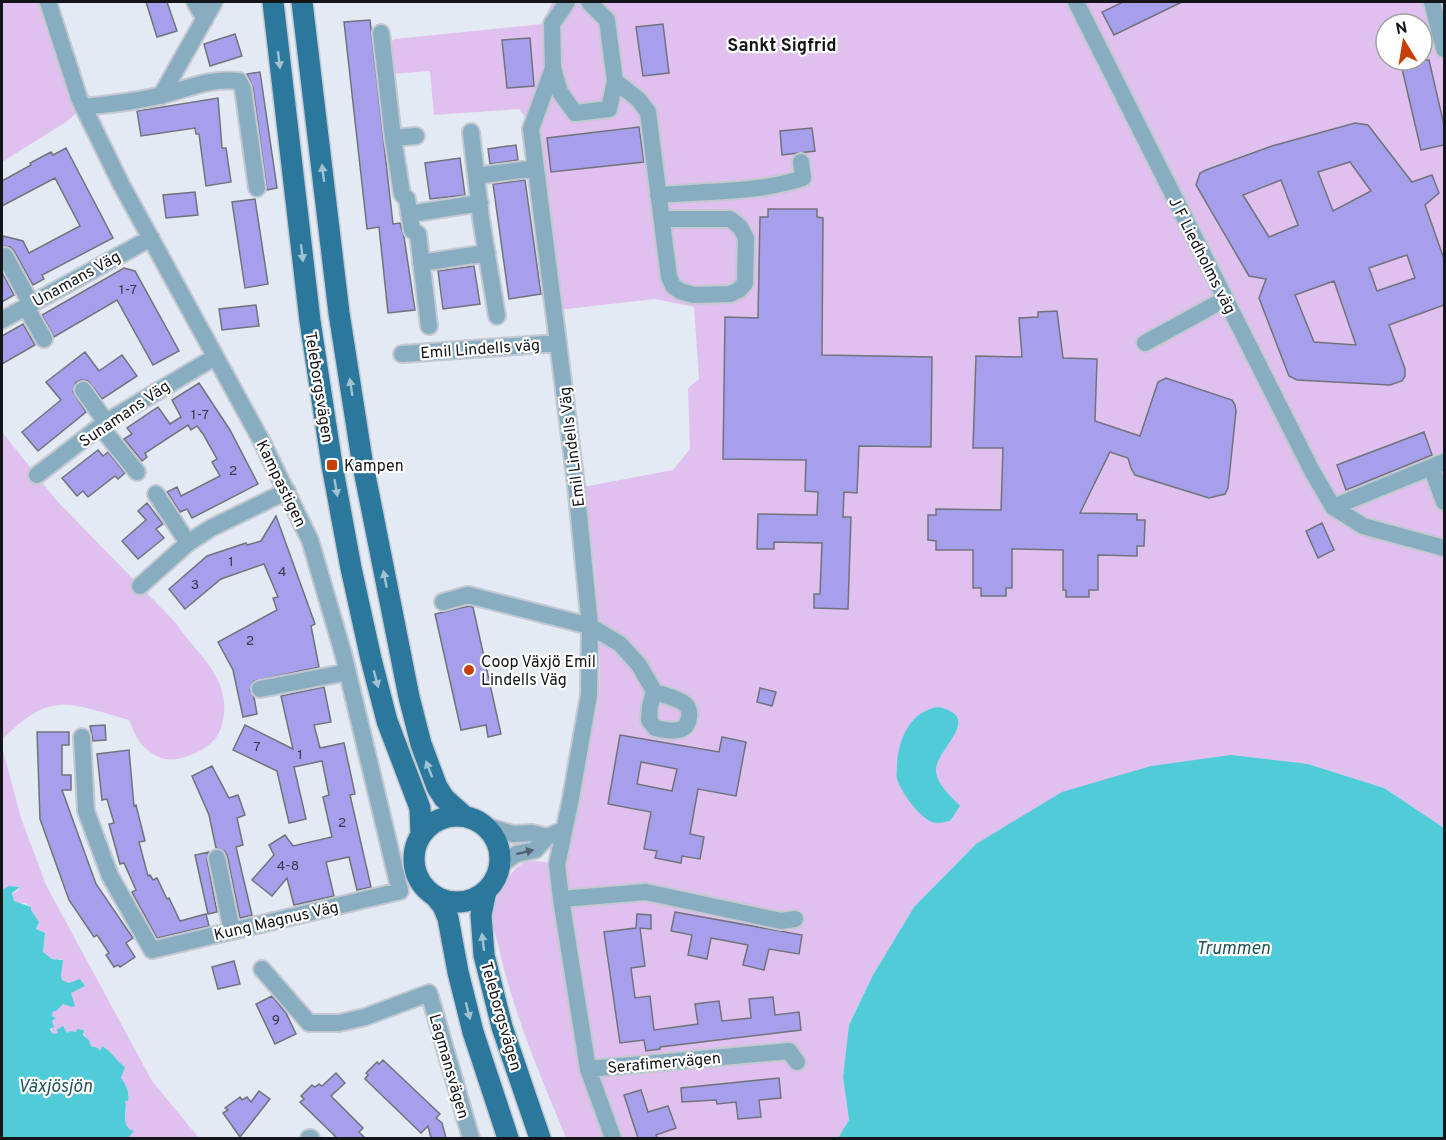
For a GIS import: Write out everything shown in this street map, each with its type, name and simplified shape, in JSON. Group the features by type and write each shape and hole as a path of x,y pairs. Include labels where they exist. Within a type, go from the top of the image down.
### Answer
{"main road":[{"name":"Teleborgsvägen","path":"273,2 310,321 332,465 371,659 387,721 420,808 421,834"},
{"name":"Teleborgsvägen","path":"302,2 339,313 362,460 409,698 421,744 437,787 444,798 463,815"},
{"path":"451,815 463,815 486,826 498,843 500,865 493,884 486,891 477,897 456,902 435,896 427,890 416,873 414,853 421,834 429,825 451,815"},
{"name":"Teleborgsvägen","path":"486,891 481,915 484,955 502,1027 540,1138"},
{"name":"Teleborgsvägen","path":"435,896 443,906 448,918 473,1032 508,1138"}],"street":[{"name":"Kampastigen","path":"48,2 83,107 121,184 287,491 310,540 348,672 400,891"},
{"path":"195,2 205,19"},
{"path":"161,96 214,2"},
{"name":"Emil Lindells Väg","path":"567,2 552,24 553,68 560,92 574,113 609,109 615,81 607,20 589,2"},
{"name":"J F Liedholms väg","path":"1076,2 1312,471 1333,507 1364,526 1444,548"},
{"path":"1432,2 1444,49"},
{"path":"381,33 402,194 407,199 411,230 418,234 429,326"},
{"name":"Emil Lindells Väg","path":"553,68 531,129 577,495 590,626 589,695 557,864"},
{"path":"83,107 161,96 194,84 225,80 239,81 243,89 257,188"},
{"path":"615,81 638,99 648,112 669,277 673,286 680,291 694,295 730,294 740,290 745,283 746,238 740,227 730,219 662,219"},
{"path":"471,132 496,316"},
{"path":"393,138 416,136"},
{"path":"658,195 741,189 794,181 803,178 801,162"},
{"path":"476,176 536,168"},
{"path":"409,214 480,203"},
{"name":"Unamans Väg","path":"2,320 151,238"},
{"path":"421,263 487,253"},
{"path":"5,256 44,339"},
{"path":"1145,343 1225,299"},
{"name":"Emil Lindells väg","path":"402,354 558,343"},
{"name":"Sunamans Väg","path":"37,475 103,424 215,357"},
{"path":"83,390 103,424 137,472"},
{"path":"1333,507 1438,464 1444,502"},
{"path":"140,586 188,543 211,528 287,491"},
{"path":"156,494 188,543"},
{"path":"443,602 468,595 590,626 620,644 639,665 654,691"},
{"path":"260,689 348,672"},
{"name":"Kung Magnus Väg","path":"82,737 86,811 110,876 152,950 400,891"},
{"path":"486,826 513,834 532,833 547,837"},
{"path":"500,865 516,854 535,850 547,837 563,830"},
{"path":"217,858 232,931"},
{"name":"Serafimervägen","path":"557,864 588,1069 789,1051 797,1062"},
{"path":"561,899 646,892 781,921 795,919"},
{"name":"Lagmansvägen","path":"262,969 309,1023 348,1021 429,993 471,1138"},
{"path":"588,1069 613,1138"}],"shaded area":[{"path":"2,2 48,2 83,107 66,122 2,162"},
{"path":"552,2 1444,2 1444,828 1384,788 1308,764 976,844 914,907 873,975 849,1025 843,1077 849,1120 838,1138 566,1138 520,1021 492,917 502,888 520,865 530,861 565,864 599,696 600,658 595,570 583,487 673,470 690,449 688,388 699,379 694,307 655,299 558,310 535,129 519,109 434,115 430,71 391,74 387,43 395,39 542,24"},
{"path":"2,432 57,501 176,623 215,675 223,695 224,712 218,735 205,748 178,759 162,758 142,745 129,720 90,709 61,705 34,713 2,740"},
{"path":"2,747 21,818 46,885 152,1081 199,1138 128,1138 132,1130 127,1129 124,1122 125,1101 129,1097 121,1078 125,1067 102,1046 99,1052 98,1048 91,1046 81,1029 68,1033 56,1031 58,1032 56,1035 52,1033 52,1021 56,1018 52,1016 53,1011 73,1001 70,993 83,987 62,980 62,959 52,959 43,952 45,933 36,929 39,923 31,907 25,903 17,903 13,899 13,893 18,891 19,886 2,890"}],"water":[{"path":"939,707 952,712 958,719 958,727 937,763 937,776 945,790 960,806 950,821 936,823 927,819 911,804 899,784 897,774 900,745 908,727 921,714"},
{"name":"Trummen","path":"1231,755 1308,764 1384,788 1444,828 1444,1138 838,1138 849,1120 843,1077 849,1025 873,975 914,907 976,844 1062,792 1151,766"},
{"name":"Växjösjön","path":"9,886 20,887 12,893 14,901 31,907 39,922 36,929 45,933 43,952 52,959 63,960 62,980 69,983 80,979 85,986 71,993 75,1006 63,1004 53,1011 52,1016 56,1018 52,1021 54,1027 50,1029 52,1033 56,1034 58,1032 56,1030 63,1026 67,1033 76,1032 77,1029 84,1030 83,1035 89,1040 91,1046 100,1051 102,1046 125,1067 121,1078 128,1095 128,1101 125,1101 125,1122 129,1129 134,1131 128,1138 2,1138 2,890"}],"building":[{"path":"146,2 167,2 177,31 157,37"},
{"path":"1123,2 1182,2 1114,35 1102,12"},
{"path":"370,20 393,224 400,223 404,237 415,310 388,313 379,227 367,229 344,22"},
{"path":"663,24 669,73 643,76 636,27"},
{"path":"235,34 242,56 210,66 204,44"},
{"path":"530,38 534,86 507,88 502,40"},
{"path":"260,72 277,188 267,190 253,88 247,74"},
{"path":"1403,72 1432,72 1444,125 1444,145 1421,150"},
{"path":"218,98 222,148 226,148 231,182 206,186 199,134 196,134 195,128 141,136 137,111"},
{"path":"1355,123 1368,125 1412,182 1432,175 1439,193 1425,205 1444,259 1444,305 1389,325 1405,369 1402,381 1390,385 1297,380 1289,376 1259,298 1266,279 1249,276 1196,185 1200,173 1272,146","holes":["1350,162 1371,191 1333,211 1318,172","1281,180 1298,225 1269,237 1243,195","1407,255 1415,278 1377,291 1369,268","1334,281 1356,345 1314,342 1295,295"]},
{"path":"639,127 644,162 551,172 547,138"},
{"path":"812,128 815,151 782,155 780,131"},
{"path":"516,145 518,160 490,164 488,149"},
{"path":"66,148 113,238 42,275 44,279 33,285 14,251 10,247 2,246 3,236 23,241 29,253 80,226 55,178 2,206 2,181 51,152 53,155"},
{"path":"460,158 465,195 430,199 425,163"},
{"path":"525,180 541,294 509,299 493,184"},
{"path":"195,192 198,215 166,218 163,195"},
{"path":"255,199 268,284 245,288 232,202"},
{"path":"768,209 817,209 817,217 823,218 822,355 932,357 931,447 859,446 857,493 844,492 843,517 851,517 848,609 814,608 814,594 820,594 822,543 774,542 774,549 757,549 758,514 817,515 818,492 805,491 806,460 723,459 725,317 758,318 760,217 768,217"},
{"path":"474,266 480,304 443,309 438,271"},
{"path":"124,268 135,271 179,351 153,365 117,300 54,337 42,315"},
{"path":"2,272 14,295 2,302"},
{"path":"256,305 259,326 222,330 219,309"},
{"path":"1057,311 1063,358 1097,359 1095,421 1140,436 1158,382 1166,378 1232,400 1236,411 1228,488 1225,494 1209,498 1135,475 1128,458 1110,452 1080,513 1137,514 1137,520 1145,520 1144,546 1137,546 1137,556 1098,555 1098,590 1089,590 1089,597 1066,597 1066,590 1063,590 1063,550 1012,549 1012,588 1006,588 1006,596 981,596 981,588 973,588 973,550 936,550 936,541 928,540 928,515 936,515 936,509 1001,510 1003,448 973,448 976,356 1022,357 1019,318 1038,317 1038,312"},
{"path":"23,324 35,345 2,364 2,336"},
{"path":"85,352 99,371 122,355 137,376 102,399 88,381 76,382 73,392 86,412 38,451 22,432 61,400 46,382"},
{"path":"199,383 230,430 258,484 192,518 187,509 180,512 167,492 177,487 181,496 220,476 212,462 217,459 197,426 191,430 188,425 145,453 147,457 142,461 124,439 132,434 127,428 158,407 170,424 181,417 172,400"},
{"path":"1424,432 1432,455 1346,490 1337,465"},
{"path":"98,450 103,456 108,452 125,473 118,479 115,476 88,497 83,491 77,496 62,478"},
{"path":"147,503 163,524 156,529 164,538 138,559 122,541 146,520 138,511"},
{"path":"276,516 315,624 311,626 319,667 254,681 250,690 254,697 257,714 243,717 233,670 218,642 277,610 273,598 278,597 264,564 221,579 185,609 169,589 207,556 246,543 247,545 261,541"},
{"path":"1322,523 1334,550 1318,558 1306,531"},
{"path":"473,607 501,734 488,737 486,725 461,730 435,614"},
{"path":"324,687 331,722 314,725 320,748 344,743 355,794 350,795 371,887 357,890 349,857 326,862 334,896 294,905 287,878 272,896 252,880 274,855 269,845 285,835 293,846 332,837 323,797 329,795 322,761 294,767 306,819 289,823 277,771 233,750 245,725 293,749 281,696"},
{"path":"760,688 776,692 772,706 757,702"},
{"path":"105,725 106,740 93,741 90,726"},
{"path":"37,732 69,732 69,745 62,745 62,775 71,775 71,790 62,790 96,884 133,938 126,943 135,957 120,967 118,965 114,967 106,955 109,953 97,935 94,937 69,900 40,819"},
{"path":"620,735 719,752 722,737 746,742 736,796 698,789 690,834 704,837 700,859 682,856 681,863 655,858 657,851 644,849 651,812 608,804","holes":["641,762 677,769 672,791 637,784"]},
{"path":"129,750 134,806 136,805 145,841 139,842 148,876 150,875 153,880 157,878 180,921 206,914 209,926 157,938 132,892 136,890 124,863 120,864 109,824 114,823 107,799 102,800 97,754"},
{"path":"212,766 229,798 238,795 245,815 237,818 243,845 236,847 252,915 240,918 227,855 216,848 209,815 192,776"},
{"path":"209,852 207,860 217,912 208,914 195,855"},
{"path":"675,912 802,935 799,954 769,949 764,970 743,965 748,945 711,938 707,959 688,955 692,935 671,931"},
{"path":"637,914 651,915 651,929 640,928 645,966 631,968 635,998 650,996 654,1030 698,1024 695,1004 719,1001 722,1021 751,1018 749,999 773,997 775,1015 799,1012 801,1030 660,1047 660,1049 646,1051 644,1040 620,1043 604,932 636,928"},
{"path":"234,961 240,984 218,989 212,967"},
{"path":"272,996 286,1013 296,1034 275,1044 256,1004"},
{"path":"383,1060 440,1114 436,1118 442,1123 446,1138 431,1138 428,1126 421,1133 365,1079 368,1075 366,1073 377,1062 379,1064"},
{"path":"336,1073 345,1083 331,1096 363,1128 359,1132 365,1138 337,1138 300,1102 304,1099 301,1096 312,1085 322,1086"},
{"path":"779,1078 781,1098 759,1100 761,1117 738,1119 736,1102 717,1104 716,1100 682,1102 681,1088"},
{"path":"641,1090 648,1112 668,1106 676,1128 656,1135 657,1138 638,1138 624,1095"},
{"path":"259,1091 270,1099 240,1137 223,1113 228,1110 225,1108 240,1097 242,1100 247,1097 251,1102"}],"place":[{"name":"Kampen","path":"332,465"},
{"name":"Coop Växjö Emil Lindells Väg","path":"469,670"}],"district":[{"name":"Sankt Sigfrid","path":"782,45"}]}
